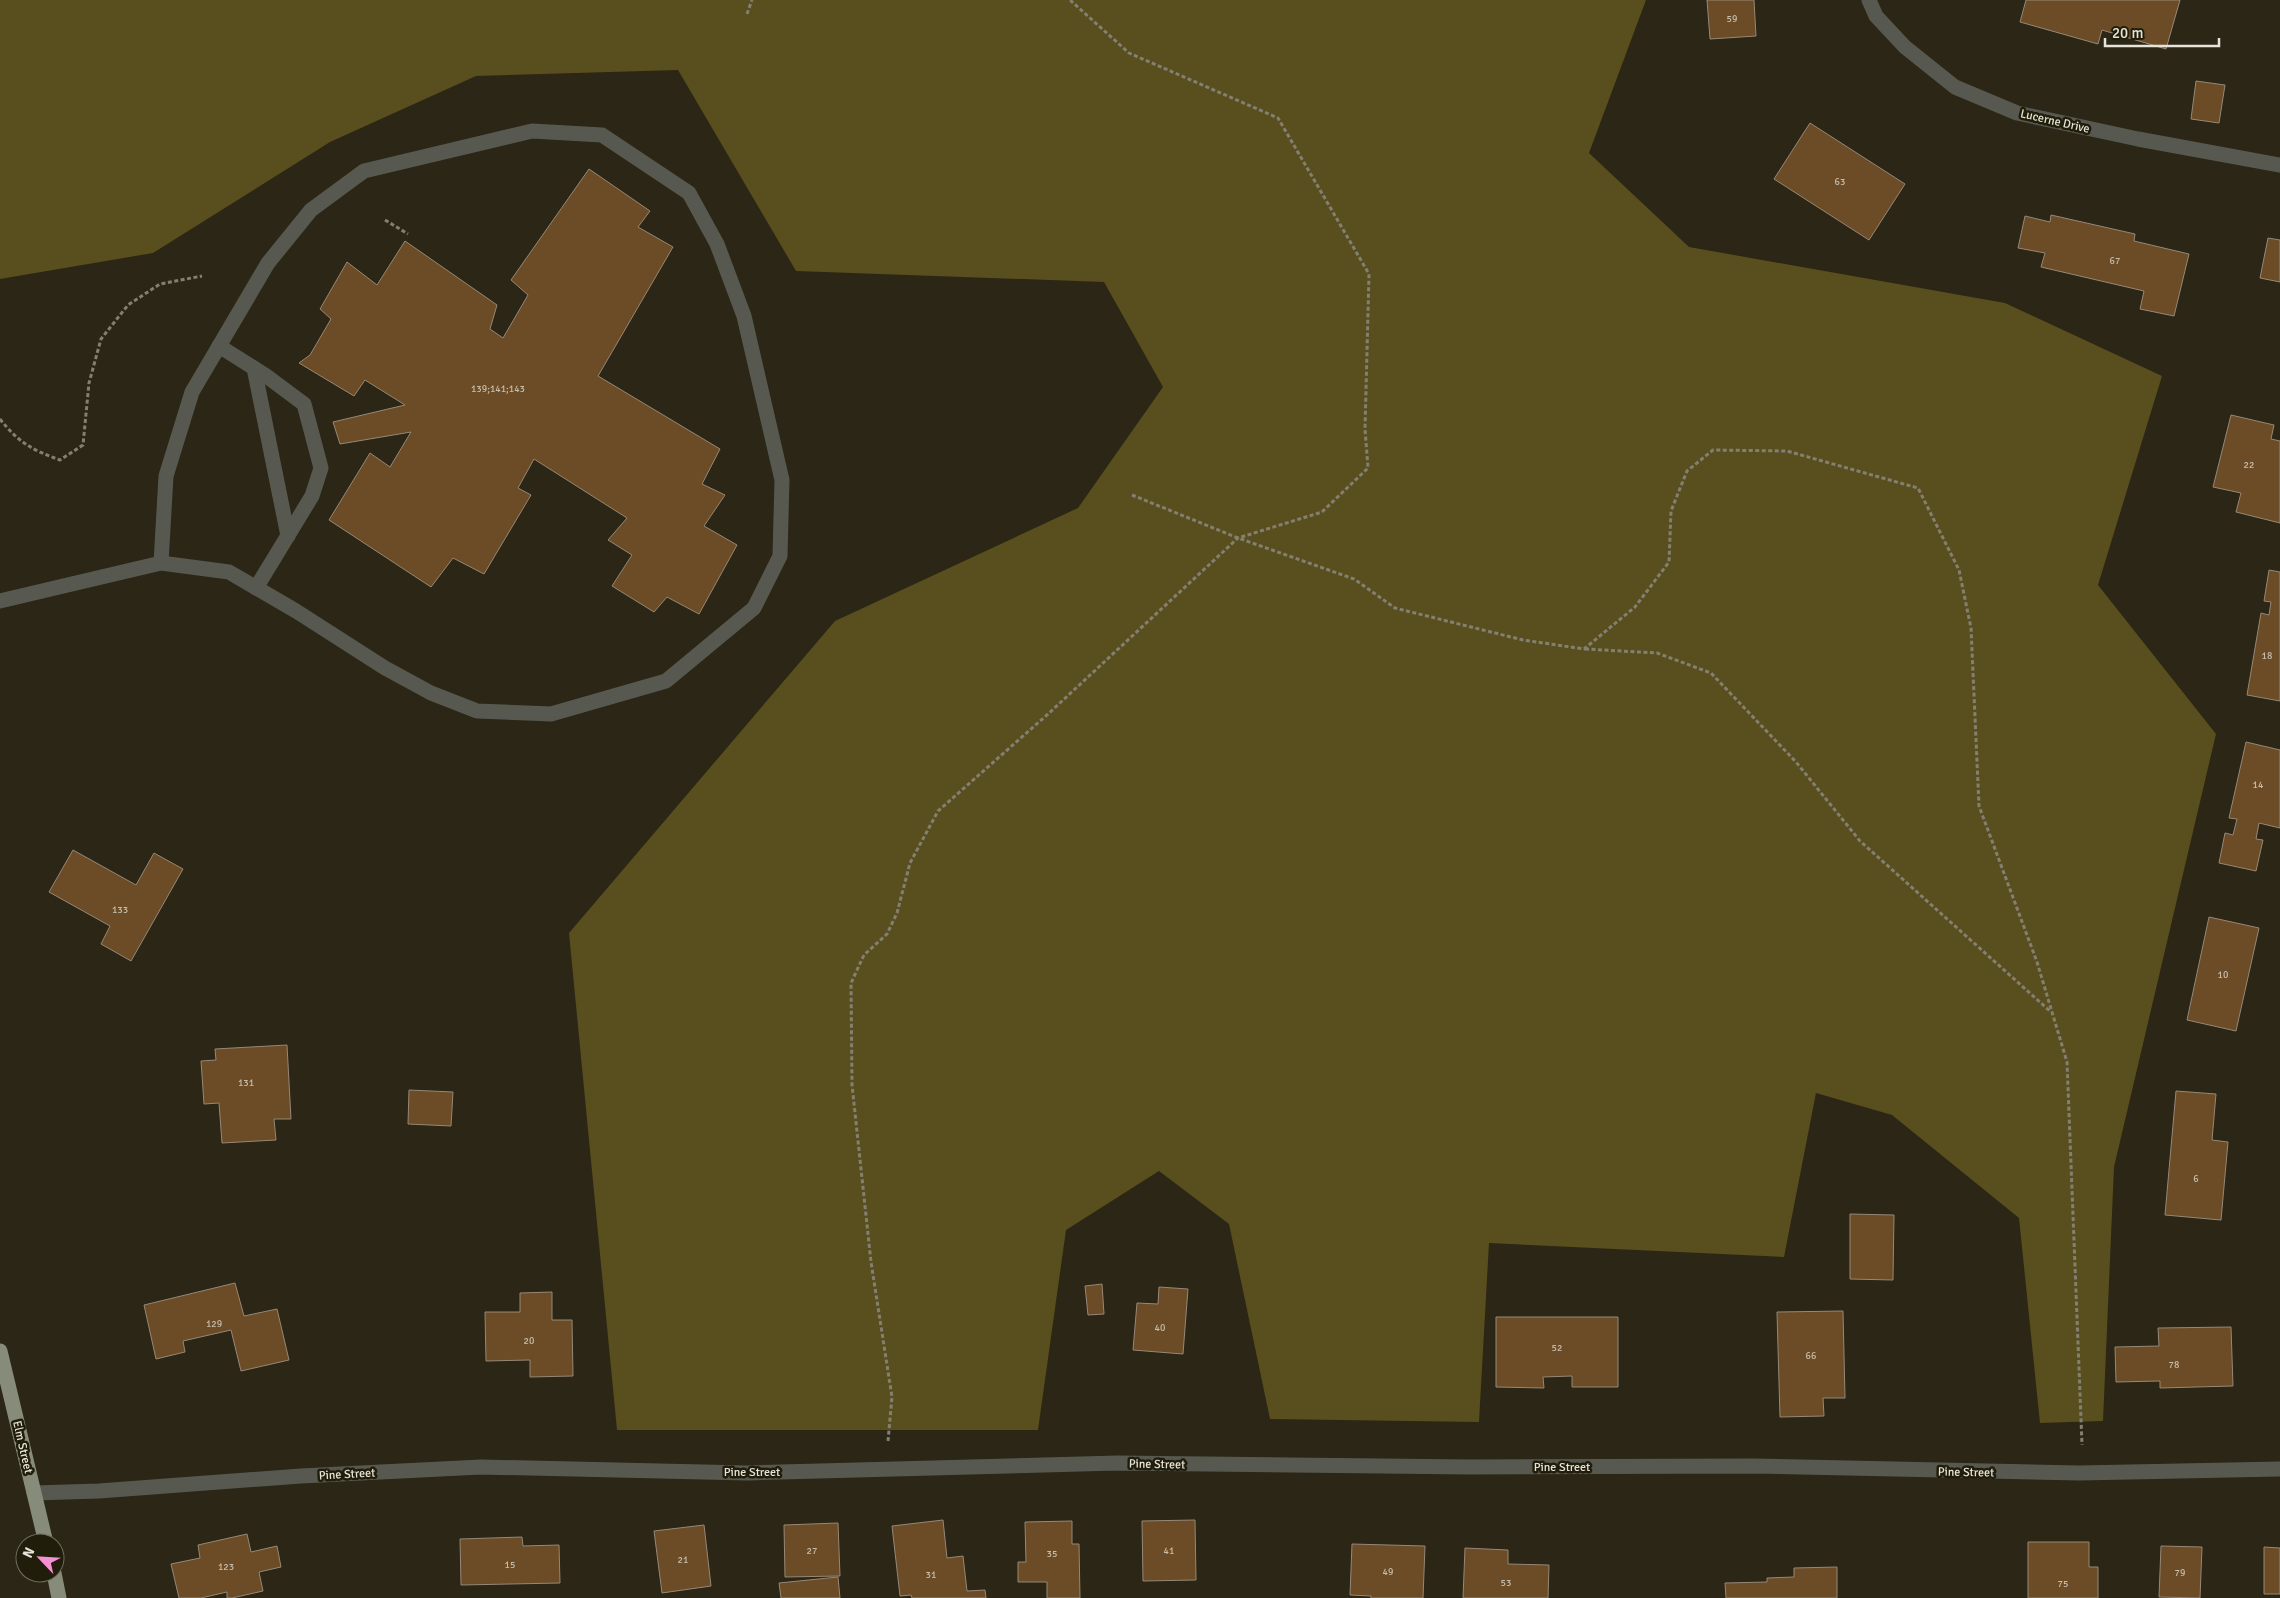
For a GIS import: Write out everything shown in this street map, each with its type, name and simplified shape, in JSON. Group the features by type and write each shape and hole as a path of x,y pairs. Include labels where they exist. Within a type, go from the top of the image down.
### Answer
{"main road":[{"name":"Elm Street","path":"0,1351 44,1533"},
{"path":"56,1583 59,1598"}],"street":[{"name":"Lucerne Drive","path":"1869,0 1876,16 1905,47 1955,87 2017,113 2138,139 2280,165"},
{"path":"0,601 161,563 228,572 296,611 385,668 432,693 478,710 551,714 666,681 754,608 780,556 782,480 744,316 717,244 689,193 602,135 532,131 364,171 311,210 268,263 192,392 166,476 161,563"},
{"path":"219,346 254,368 304,404 321,468 312,496 256,588"},
{"path":"254,368 288,536"},
{"name":"Pine Street","path":"34,1493 481,1467 748,1473 1118,1463 1470,1467 1754,1466 2083,1473 2280,1469"}],"path":[{"path":"747,14 752,0"},
{"path":"886,1469 892,1397 871,1262 852,1084 851,983 864,955 887,934 897,913 910,863 938,811 1048,714 1238,538 1322,512 1368,468 1364,429 1368,274 1278,118 1129,53 1070,0"},
{"path":"385,220 408,234"},
{"path":"0,419 15,437 41,454 60,460 83,445 89,383 101,339 128,305 160,284 202,276"},
{"path":"1584,649 1635,607 1669,562 1671,510 1687,471 1713,450 1786,451 1918,488 1959,570 1971,628 1979,806 2037,962 2067,1062 2083,1473"},
{"path":"1132,495 1238,538 1354,579 1395,608 1523,640 1584,649 1657,653 1711,673 1796,762 1860,841 2053,1013"}],"shaded area":[{"path":"0,0 1646,0 1589,153 1689,247 2005,303 2162,376 2098,585 2216,734 2114,1167 2103,1421 2040,1423 2019,1218 1892,1115 1816,1093 1784,1257 1489,1243 1479,1422 1270,1419 1229,1224 1159,1171 1066,1230 1038,1430 617,1430 569,933 835,621 1078,508 1163,387 1104,282 796,271 678,70 476,76 330,142 153,253 0,279"}],"building":[{"path":"1707,0 1754,0 1756,36 1710,39"},
{"path":"2026,0 2180,0 2166,49 2102,30 2098,44 2020,22"},
{"path":"2196,81 2225,85 2219,123 2191,119"},
{"path":"1810,123 1905,184 1869,240 1774,179"},
{"path":"589,169 650,211 638,227 673,247 598,376 720,449 702,484 725,495 704,526 737,545 699,614 667,597 654,612 612,586 632,555 608,540 627,518 534,459 518,488 531,495 484,574 453,558 431,587 329,520 370,453 390,467 411,432 340,444 333,422 405,405 365,380 354,396 299,363 310,355 331,319 320,309 347,262 377,285 405,241 497,305 490,329 503,338 528,295 511,280"},
{"path":"2051,215 2135,234 2134,241 2189,254 2174,316 2140,309 2144,291 2041,267 2045,253 2018,248 2025,216 2050,222"},
{"path":"2268,238 2280,240 2280,282 2260,278"},
{"path":"2231,415 2274,425 2271,439 2280,441 2280,523 2236,512 2241,493 2213,487"},
{"path":"2269,570 2280,572 2280,701 2247,695 2261,613 2269,615 2271,602 2264,601"},
{"path":"2246,742 2280,750 2280,828 2259,823 2256,839 2263,840 2256,871 2219,863 2225,833 2233,835 2237,819 2229,818"},
{"path":"73,850 136,885 154,853 183,869 131,961 101,944 110,926 49,892"},
{"path":"2209,917 2259,928 2236,1031 2187,1020"},
{"path":"287,1045 291,1119 274,1119 276,1140 222,1143 219,1103 204,1104 201,1061 216,1060 215,1049"},
{"path":"409,1090 453,1092 451,1126 408,1124"},
{"path":"2176,1091 2216,1094 2212,1140 2228,1142 2221,1220 2165,1215"},
{"path":"1850,1214 1894,1215 1893,1280 1850,1279"},
{"path":"235,1283 244,1316 277,1309 289,1360 241,1371 231,1330 183,1341 185,1352 156,1359 144,1305"},
{"path":"1102,1284 1104,1314 1088,1315 1085,1286"},
{"path":"1159,1287 1188,1289 1183,1354 1133,1350 1137,1303 1158,1304"},
{"path":"552,1292 552,1320 572,1320 573,1376 530,1377 530,1360 486,1361 485,1312 520,1312 520,1293"},
{"path":"1843,1311 1845,1398 1823,1398 1824,1416 1780,1417 1777,1312"},
{"path":"1496,1317 1618,1317 1618,1387 1572,1387 1572,1376 1543,1377 1544,1388 1496,1387"},
{"path":"2231,1327 2233,1386 2160,1388 2160,1381 2116,1382 2115,1347 2159,1346 2158,1328"},
{"path":"943,1520 947,1558 963,1556 967,1591 985,1590 986,1598 912,1598 911,1595 900,1596 892,1526"},
{"path":"1195,1520 1196,1580 1143,1581 1142,1521"},
{"path":"1072,1521 1072,1544 1079,1544 1080,1598 1047,1598 1047,1582 1018,1582 1018,1562 1026,1562 1025,1522"},
{"path":"838,1523 840,1576 785,1577 784,1525"},
{"path":"704,1525 711,1586 662,1593 654,1531"},
{"path":"247,1534 251,1552 277,1546 281,1567 259,1572 263,1591 232,1598 227,1598 227,1592 201,1598 179,1598 171,1564 200,1558 198,1545"},
{"path":"522,1537 523,1546 559,1545 560,1583 461,1585 460,1539"},
{"path":"2028,1542 2089,1542 2089,1567 2098,1567 2098,1598 2028,1598"},
{"path":"1352,1544 1425,1546 1423,1598 1371,1598 1371,1596 1350,1595"},
{"path":"2161,1546 2202,1547 2200,1598 2159,1597"},
{"path":"2264,1547 2280,1548 2280,1594 2264,1594"},
{"path":"1465,1548 1508,1550 1508,1564 1549,1565 1548,1598 1463,1598"},
{"path":"1837,1567 1837,1598 1726,1598 1725,1583 1767,1582 1767,1578 1794,1577 1794,1568"},
{"path":"838,1577 840,1598 781,1598 779,1583"}]}
